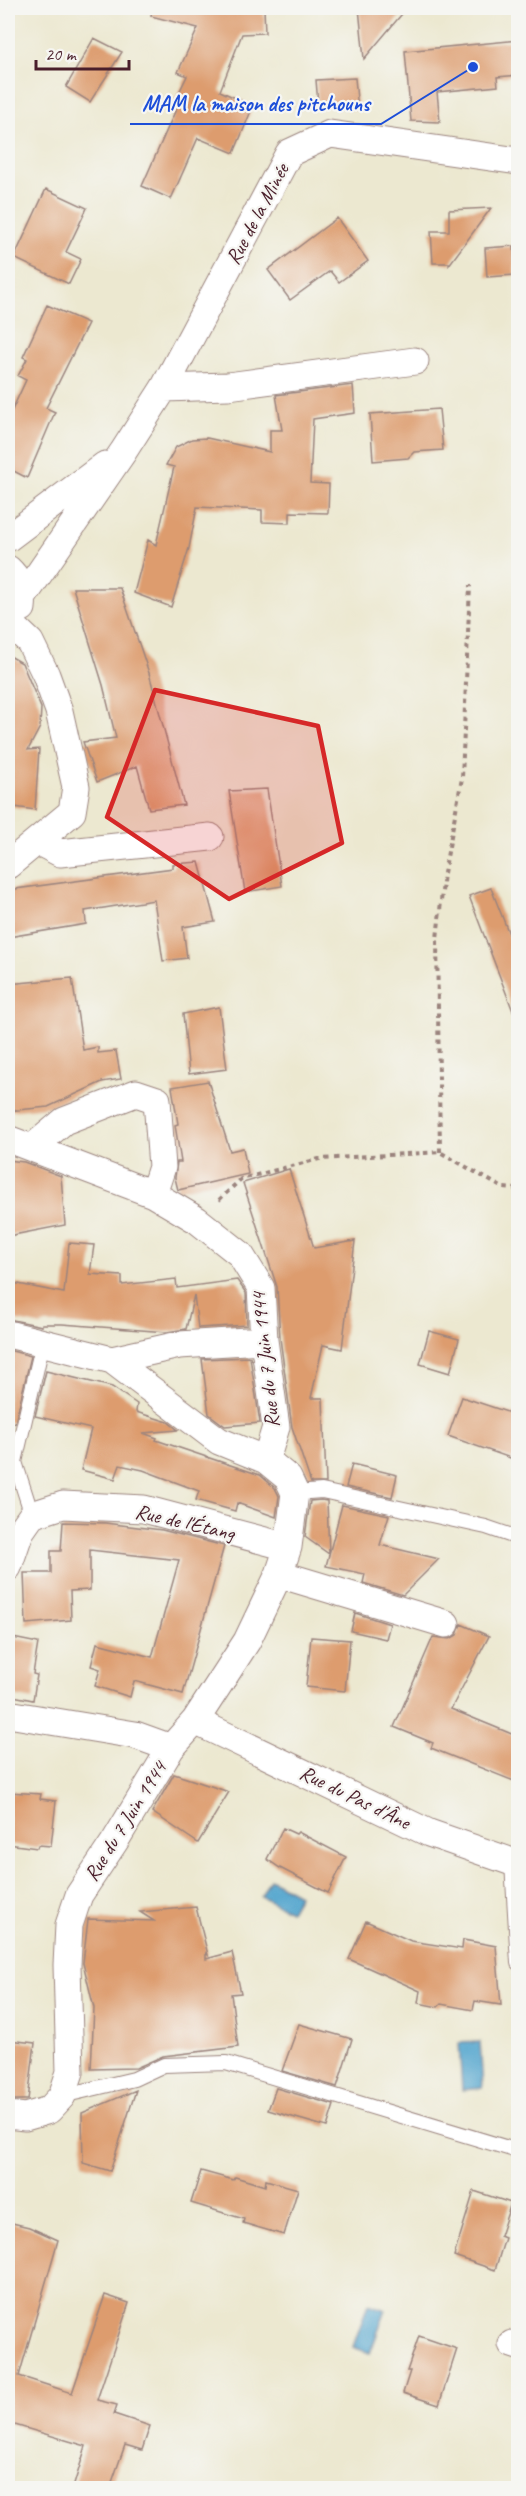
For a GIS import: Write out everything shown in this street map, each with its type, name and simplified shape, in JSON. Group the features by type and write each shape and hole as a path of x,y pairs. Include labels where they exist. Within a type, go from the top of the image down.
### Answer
{"street":[{"name":"Rue de la Minée","path":"10,627 22,607 23,597 123,452 164,388 289,153 330,134 519,161"},
{"path":"164,388 228,386 415,361"},
{"name":"Rue de la Minée","path":"8,538 123,452"},
{"path":"8,569 16,577 23,597"},
{"path":"8,865 72,812 76,787 59,711 46,675 30,642 10,627"},
{"path":"37,841 60,853 210,837"},
{"path":"33,1147 64,1121 136,1093 157,1100 162,1167 153,1194"},
{"name":"Rue du 7 Juin 1944","path":"8,1139 153,1194 197,1221 240,1254 261,1288 264,1340 276,1427 266,1460 288,1478 295,1493 288,1547 279,1574 247,1641 195,1720 171,1748 115,1841 79,1895 69,1925 67,1965 70,2072 62,2096"},
{"path":"8,1334 112,1360 219,1441 266,1460"},
{"path":"112,1360 179,1345 264,1340"},
{"name":"Rue de l'Étang","path":"32,1515 63,1505 144,1509 288,1547"},
{"path":"8,1567 20,1532 32,1515"},
{"path":"279,1574 446,1624"},
{"path":"8,1714 135,1735 171,1748"},
{"name":"Rue du Pas d'Âne","path":"195,1720 429,1833 515,1864"},
{"path":"8,2115 25,2117 49,2110 62,2096"}],"lane":[{"path":"32,1515 11,1462 43,1342"},
{"path":"295,1493 322,1491 486,1527 519,1538"},
{"path":"515,1864 519,1963"},
{"path":"62,2096 134,2079 164,2065 226,2063 519,2151"}],"path":[{"path":"440,1152 437,939 444,873 462,778 470,585"},
{"path":"197,1221 241,1179 319,1159 440,1152 503,1188 519,1189"}],"highlighted area":[{"path":"155,690 318,726 342,843 229,899 107,817"}],"water":[{"path":"270,1879 299,1895 290,1911 261,1896"},
{"path":"480,2042 483,2088 462,2090 459,2043"},
{"path":"368,2304 386,2310 370,2353 353,2347"}],"building":[{"path":"152,8 264,8 265,33 242,34 220,91 253,106 234,153 198,138 171,199 142,186 177,107 173,105 187,76 178,72 198,28 151,16"},
{"path":"359,8 407,8 364,59"},
{"path":"94,38 122,52 90,102 66,87"},
{"path":"519,40 519,75 497,77 498,86 437,92 440,122 411,121 405,51"},
{"path":"355,78 358,110 318,104 316,80"},
{"path":"46,189 87,208 66,252 81,259 69,284 14,258"},
{"path":"491,208 449,265 449,263 433,263 431,231 449,231 449,210"},
{"path":"337,218 368,261 339,282 330,271 290,300 268,270"},
{"path":"514,246 515,275 487,277 485,248"},
{"path":"47,305 88,323 46,408 55,412 27,478 8,468 8,419 26,380 18,376 27,359 23,357"},
{"path":"353,385 355,413 313,419 310,483 329,484 328,513 290,512 290,523 262,522 262,510 197,507 189,548 171,607 134,593 148,540 156,545 174,467 166,465 176,447 192,439 207,438 270,452 270,430 282,430 276,395"},
{"path":"439,409 443,450 414,452 408,458 373,461 370,414"},
{"path":"73,588 120,588 149,673 184,805 149,809 137,766 97,782 83,742 116,738 103,685"},
{"path":"8,655 22,663 41,708 40,727 28,750 39,749 35,810 8,806"},
{"path":"267,789 282,886 245,892 229,791"},
{"path":"199,862 215,922 183,927 187,958 163,961 154,900 85,911 86,924 8,937 8,890 173,868 173,864"},
{"path":"491,888 511,939 519,936 519,1019 516,1019 469,896"},
{"path":"72,978 83,1050 98,1047 98,1053 116,1051 121,1079 102,1082 48,1107 8,1111 8,984"},
{"path":"219,1007 227,1069 189,1074 183,1014"},
{"path":"208,1081 230,1151 243,1148 248,1174 178,1190 175,1178 177,1162 181,1162 172,1087"},
{"path":"8,1160 24,1162 61,1176 65,1225 8,1236"},
{"path":"289,1169 314,1248 355,1241 342,1349 323,1345 311,1398 323,1398 326,1483 311,1483 292,1427 280,1338 277,1287 243,1183"},
{"path":"69,1243 94,1245 90,1274 122,1276 122,1285 176,1279 177,1288 237,1280 246,1293 247,1325 198,1328 194,1295 186,1329 167,1332 62,1324 42,1324 42,1326 8,1319 8,1282 64,1293"},
{"path":"429,1331 459,1339 450,1373 420,1364"},
{"path":"8,1350 31,1356 15,1423 8,1422"},
{"path":"250,1357 260,1423 225,1426 209,1414 202,1359"},
{"path":"46,1371 112,1387 137,1404 136,1412 168,1422 178,1430 143,1433 157,1438 156,1440 260,1475 275,1488 279,1496 276,1517 237,1503 235,1511 196,1500 199,1491 143,1470 120,1465 115,1479 81,1470 91,1429 35,1416"},
{"path":"462,1397 519,1416 519,1461 448,1436"},
{"path":"352,1464 397,1475 392,1497 346,1487"},
{"path":"310,1501 327,1501 329,1554 305,1537"},
{"path":"342,1505 389,1515 380,1545 439,1559 403,1595 363,1583 365,1574 326,1566"},
{"path":"63,1522 105,1523 162,1530 224,1546 183,1694 134,1681 130,1697 95,1686 100,1669 91,1666 97,1643 152,1657 179,1560 90,1550 90,1590 70,1591 71,1620 26,1624 24,1573 51,1573 51,1551 61,1551"},
{"path":"355,1613 390,1624 386,1639 351,1631"},
{"path":"461,1624 489,1636 451,1709 519,1737 519,1783 431,1748 433,1743 394,1727 433,1637 450,1639 457,1635"},
{"path":"8,1637 38,1643 33,1674 37,1675 33,1700 8,1695"},
{"path":"311,1637 350,1640 345,1691 306,1687"},
{"path":"174,1774 229,1792 198,1843 152,1812"},
{"path":"8,1792 41,1794 40,1799 56,1801 51,1846 38,1845 37,1848 8,1844"},
{"path":"283,1828 296,1834 298,1832 346,1857 328,1893 267,1859"},
{"path":"196,1907 208,1955 206,1953 206,1959 232,1952 241,1993 231,1994 238,2047 163,2056 136,2068 91,2069 94,2008 83,1963 88,1919 154,1921 140,1912"},
{"path":"366,1921 411,1941 462,1949 463,1940 496,1946 501,2005 475,2001 473,2010 441,2004 438,2007 418,2003 420,1991 349,1959"},
{"path":"299,2024 352,2039 337,2087 282,2071"},
{"path":"8,2040 35,2043 28,2100 8,2100"},
{"path":"276,2088 334,2105 327,2127 268,2110"},
{"path":"136,2090 110,2171 83,2163 82,2113"},
{"path":"201,2171 233,2180 235,2177 265,2186 266,2180 298,2189 284,2235 243,2223 244,2219 191,2203"},
{"path":"474,2191 511,2203 500,2236 505,2238 495,2270 454,2256"},
{"path":"8,2222 29,2227 58,2240 19,2376 72,2393 105,2295 129,2303 97,2400 117,2405 114,2414 150,2426 142,2450 125,2445 110,2488 73,2488 86,2446 8,2423"},
{"path":"419,2336 457,2349 439,2405 403,2393 410,2371 407,2371"}],"place":[{"name":"MAM la maison des pitchouns","path":"473,67"}]}
